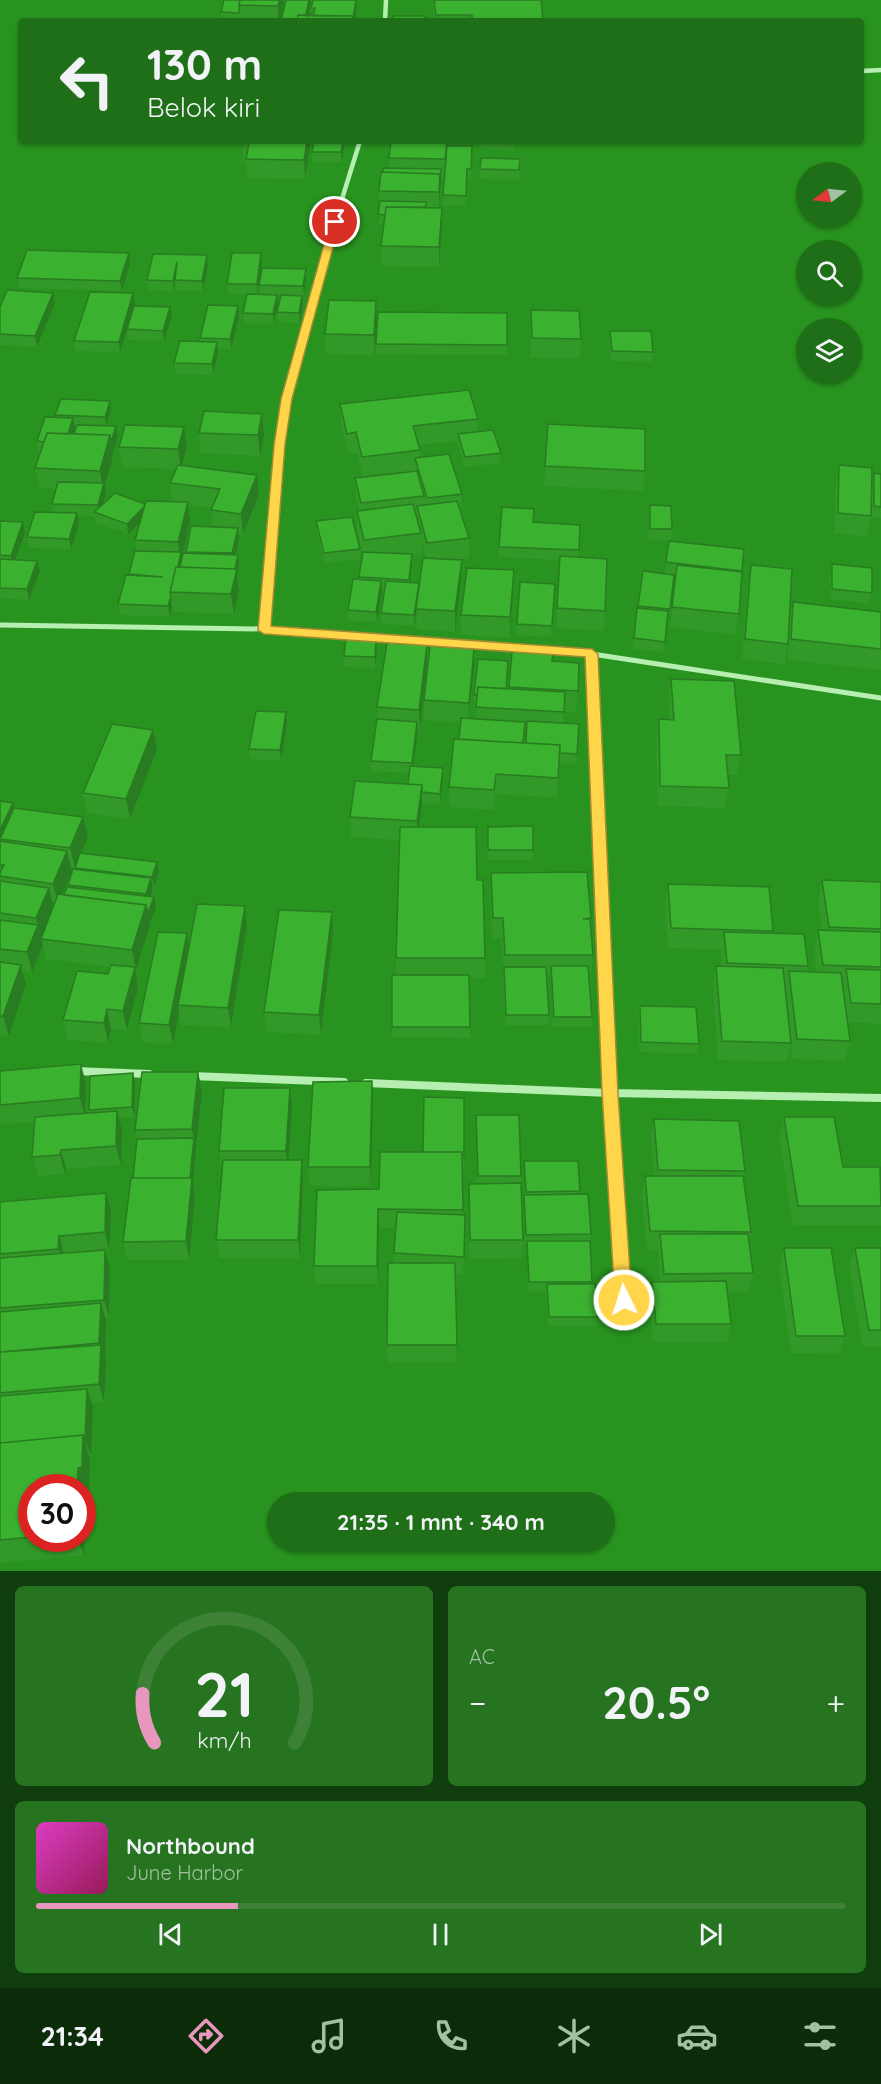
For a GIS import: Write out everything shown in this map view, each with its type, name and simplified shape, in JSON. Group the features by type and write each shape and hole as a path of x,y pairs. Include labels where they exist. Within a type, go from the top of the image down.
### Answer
{"street":[{"path":"385,18 386,0"},
{"path":"864,71 881,70"},
{"path":"264,630 279,445 286,399 329,242 359,144"},
{"path":"0,625 264,630 592,654 881,698"},
{"path":"592,654 610,1093 624,1300"},
{"path":"61,1071 156,1075"},
{"path":"180,1076 348,1082"},
{"path":"360,1083 610,1093 881,1098"}],"building":[{"path":"224,0 240,0 239,13 221,12"},
{"path":"240,0 280,0 278,6 239,5"},
{"path":"286,0 309,0 306,14 310,16 298,15 298,18 282,18"},
{"path":"313,0 356,0 353,18 353,16 313,16 315,8 311,8"},
{"path":"434,0 541,0 543,18 472,18 472,15 436,15"},
{"path":"298,15 353,16 353,18 298,18"},
{"path":"393,16 425,16 425,18 393,18"},
{"path":"249,144 307,144 304,160 246,159"},
{"path":"313,144 342,144 341,152 312,152"},
{"path":"391,144 447,144 445,159 389,158"},
{"path":"447,146 472,146 471,169 467,169 466,196 443,195"},
{"path":"481,158 520,159 519,170 480,169"},
{"path":"383,168 441,169 440,182 440,174 383,172"},
{"path":"381,172 440,174 439,192 379,191"},
{"path":"380,201 426,202 426,207 386,207 385,215 378,214"},
{"path":"386,207 442,208 439,247 381,246"},
{"path":"27,250 129,253 120,281 17,278"},
{"path":"232,253 261,253 257,284 227,284"},
{"path":"153,254 207,255 202,281 175,280 177,262 173,281 147,280"},
{"path":"262,268 306,269 303,286 259,285"},
{"path":"7,290 53,293 35,336 0,334 0,307"},
{"path":"90,292 133,293 119,342 74,341"},
{"path":"247,294 277,295 273,314 243,313"},
{"path":"281,295 302,296 299,313 277,312"},
{"path":"329,300 376,301 374,335 325,334"},
{"path":"208,305 238,306 230,339 200,338"},
{"path":"134,306 170,307 163,331 127,329"},
{"path":"531,310 579,311 581,339 532,338"},
{"path":"378,312 507,313 507,345 376,344"},
{"path":"610,331 651,331 653,352 612,351"},
{"path":"180,341 217,342 212,364 174,363"},
{"path":"469,390 478,419 413,426 420,450 362,457 356,432 347,434 340,404"},
{"path":"61,399 110,401 105,417 55,415"},
{"path":"204,411 262,414 258,435 199,433"},
{"path":"45,417 73,418 68,434 47,433 44,442 37,441"},
{"path":"548,424 645,429 645,471 545,466"},
{"path":"77,425 116,426 111,442 110,435 74,434"},
{"path":"125,425 184,427 178,449 119,447"},
{"path":"493,430 501,453 465,457 458,434"},
{"path":"47,433 110,435 100,471 35,468"},
{"path":"449,454 462,494 427,498 415,458"},
{"path":"178,465 257,475 241,514 211,510 220,489 170,483"},
{"path":"839,465 872,468 871,516 838,513"},
{"path":"417,471 424,496 361,503 355,478"},
{"path":"874,473 881,474 881,507 874,506"},
{"path":"58,482 104,483 98,505 52,504"},
{"path":"115,493 145,504 127,524 94,512"},
{"path":"146,501 188,502 178,542 135,540"},
{"path":"457,501 469,538 427,543 417,506"},
{"path":"413,504 421,533 364,540 357,511"},
{"path":"650,505 671,506 672,529 650,529"},
{"path":"502,507 534,509 533,522 580,525 579,550 499,547"},
{"path":"35,512 77,513 69,539 27,537"},
{"path":"352,517 360,549 324,553 316,521"},
{"path":"0,521 23,522 11,556 0,555"},
{"path":"191,526 238,528 232,553 186,552"},
{"path":"669,541 744,549 742,571 666,562"},
{"path":"135,551 181,552 168,606 118,604 126,575 163,577 129,574"},
{"path":"363,552 412,554 409,580 359,577"},
{"path":"183,553 238,555 235,569 180,567"},
{"path":"560,556 607,559 605,611 557,608"},
{"path":"423,558 462,560 455,611 416,609"},
{"path":"0,559 37,561 27,589 0,588"},
{"path":"832,564 872,568 872,593 832,589"},
{"path":"677,565 742,572 739,614 672,607"},
{"path":"751,565 792,569 788,644 745,639"},
{"path":"176,567 237,569 231,594 170,592"},
{"path":"467,568 514,570 510,617 461,615"},
{"path":"643,571 674,575 670,609 638,606"},
{"path":"353,579 381,581 376,612 348,610"},
{"path":"386,581 419,583 414,615 381,613"},
{"path":"520,582 555,584 552,626 517,624"},
{"path":"793,602 881,612 881,649 791,639"},
{"path":"637,608 668,611 665,642 634,638"},
{"path":"346,637 376,638 375,657 344,656"},
{"path":"387,643 427,645 419,710 377,707"},
{"path":"430,646 474,649 469,703 424,700"},
{"path":"512,652 553,654 552,661 579,663 578,691 509,687"},
{"path":"478,659 508,661 506,689 478,687 477,695 474,695"},
{"path":"671,679 734,681 741,755 726,755 729,788 660,786 659,719 674,720"},
{"path":"478,687 565,692 564,712 476,707"},
{"path":"256,711 286,712 280,750 249,749"},
{"path":"461,718 525,722 523,743 459,739"},
{"path":"377,719 417,722 412,763 371,761"},
{"path":"527,721 579,724 577,754 560,753 560,745 526,743"},
{"path":"112,724 153,730 126,799 83,793"},
{"path":"454,739 560,745 558,778 496,774 494,790 449,787"},
{"path":"410,766 443,768 440,794 422,792 422,785 408,784"},
{"path":"355,781 422,785 417,821 350,817"},
{"path":"0,801 13,803 0,830"},
{"path":"14,808 83,817 70,848 0,839"},
{"path":"533,826 533,850 488,850 488,827"},
{"path":"400,827 476,827 477,880 483,880 485,958 396,958"},
{"path":"0,841 67,851 53,884 0,876 4,865 0,865"},
{"path":"80,853 157,862 152,877 75,868"},
{"path":"73,869 151,878 146,894 68,885"},
{"path":"587,872 591,918 583,919 590,919 593,955 505,955 503,918 493,918 491,873"},
{"path":"822,880 881,882 881,929 829,927"},
{"path":"0,881 49,888 36,918 0,913"},
{"path":"668,884 769,887 773,931 671,928"},
{"path":"67,887 154,897 148,913 146,905 64,895"},
{"path":"58,894 146,905 132,950 41,939"},
{"path":"197,904 245,906 228,1008 178,1005"},
{"path":"279,910 332,912 319,1015 264,1012"},
{"path":"0,920 38,925 27,952 0,949"},
{"path":"818,930 881,932 881,967 823,965"},
{"path":"158,932 187,933 169,1025 139,1023"},
{"path":"724,932 804,934 808,966 727,963"},
{"path":"0,962 21,965 3,1016 0,1016"},
{"path":"111,965 135,967 123,1011 107,1009 104,1023 63,1020 77,971 108,974"},
{"path":"551,966 588,966 592,1017 554,1017"},
{"path":"716,966 783,968 791,1043 722,1041"},
{"path":"504,967 546,967 549,1015 506,1015"},
{"path":"846,969 881,970 881,1004 851,1003"},
{"path":"789,971 841,973 850,1041 797,1039"},
{"path":"392,975 469,975 470,1027 392,1027"},
{"path":"640,1006 696,1007 699,1044 641,1042"},
{"path":"81,1064 80,1098 0,1105 0,1071"},
{"path":"142,1072 198,1072 192,1129 135,1130"},
{"path":"133,1073 132,1107 89,1110 90,1076"},
{"path":"372,1081 370,1167 308,1167 313,1082"},
{"path":"224,1088 290,1088 286,1151 219,1151"},
{"path":"424,1097 464,1098 464,1155 462,1152 423,1152"},
{"path":"117,1111 116,1146 61,1150 60,1155 32,1157 35,1117"},
{"path":"476,1115 519,1115 521,1176 478,1176"},
{"path":"784,1117 834,1117 843,1167 880,1167 881,1206 798,1206"},
{"path":"654,1119 739,1121 745,1171 658,1170"},
{"path":"194,1138 190,1178 133,1178 137,1139"},
{"path":"380,1152 462,1152 463,1210 378,1209 377,1266 314,1266 317,1190 379,1189"},
{"path":"223,1160 302,1160 298,1240 216,1240"},
{"path":"524,1161 578,1161 580,1191 526,1192"},
{"path":"645,1176 743,1176 751,1232 650,1231"},
{"path":"131,1178 192,1178 186,1241 123,1242"},
{"path":"521,1183 523,1240 470,1240 469,1184"},
{"path":"106,1193 105,1232 59,1236 58,1249 0,1254 0,1202"},
{"path":"588,1194 591,1234 526,1235 524,1195"},
{"path":"397,1212 465,1215 464,1257 394,1253"},
{"path":"660,1234 748,1234 753,1273 664,1274"},
{"path":"527,1241 590,1241 592,1282 529,1282"},
{"path":"784,1248 831,1248 845,1336 796,1336"},
{"path":"855,1248 881,1248 881,1330 869,1330"},
{"path":"105,1250 104,1300 0,1308 0,1258"},
{"path":"388,1263 455,1263 457,1345 387,1345"},
{"path":"726,1281 731,1324 656,1324 652,1282"},
{"path":"547,1284 595,1284 598,1317 549,1317"},
{"path":"101,1303 99,1343 1,1352 101,1345 99,1384 0,1393 0,1312"},
{"path":"87,1389 85,1440 83,1435 0,1443 0,1396"},
{"path":"83,1435 82,1467 78,1468 78,1474 18,1474 18,1538 0,1540 0,1443"}],"route":[{"path":"335,222 286,399 279,445 264,630 592,654 610,1093 624,1300"}]}
